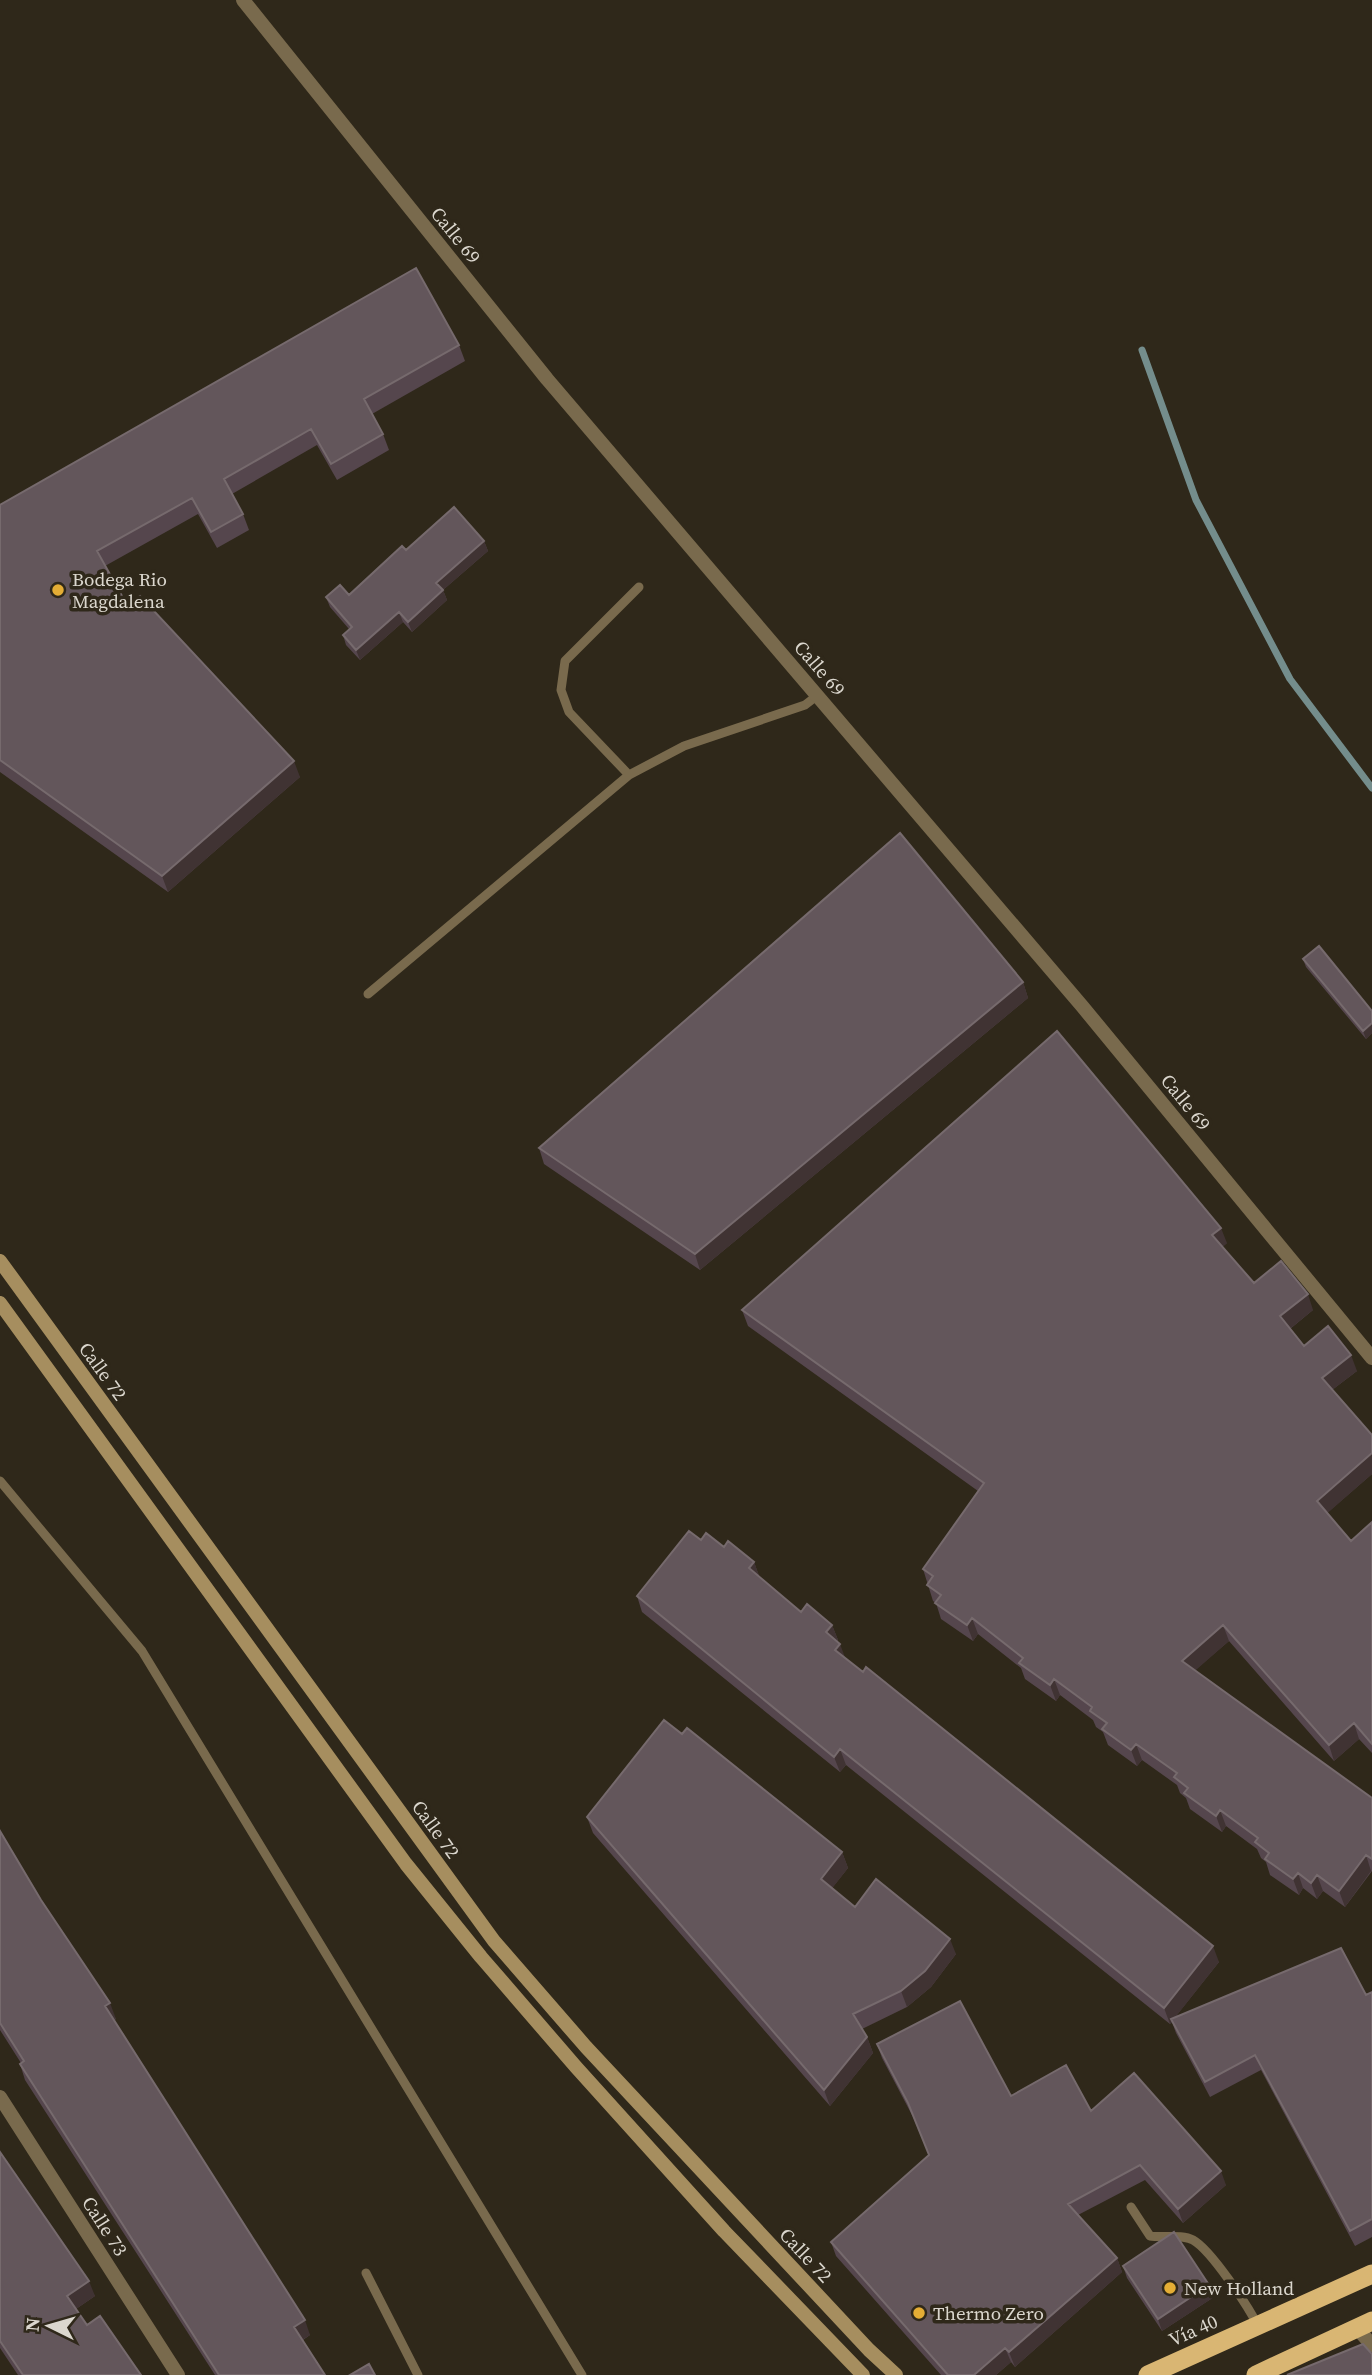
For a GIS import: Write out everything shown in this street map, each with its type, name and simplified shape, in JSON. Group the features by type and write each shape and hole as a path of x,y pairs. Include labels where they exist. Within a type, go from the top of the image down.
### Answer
{"highway":[{"name":"Vía 40","path":"1148,2375 1372,2274"},
{"path":"1256,2375 1364,2324"}],"main road":[{"name":"Calle 72","path":"0,1261 494,1941 586,2047 681,2150 869,2350 896,2375"},
{"path":"0,1303 406,1864 464,1937 576,2067 724,2231 863,2375"}],"street":[{"name":"Calle 69","path":"243,0 547,379 1082,1006 1372,1358"},
{"name":"Calle 73","path":"0,2097 178,2375"},
{"path":"1364,2324 1372,2345"}],"lane":[{"path":"629,775 569,712 561,690 565,661 639,587"},
{"path":"368,994 629,775 684,746 805,705 818,695"},
{"path":"0,1481 142,1650 582,2375"},
{"path":"1131,2207 1150,2236 1191,2238 1201,2247 1245,2301 1258,2326"},
{"path":"366,2273 418,2375"}],"building":[{"name":"Bodega Rio Magdalena","path":"416,268 459,345 364,399 383,434 331,464 311,429 224,479 243,514 211,532 192,498 97,551 127,605 140,596 294,761 162,876 0,760 0,505"},
{"path":"454,507 484,541 436,583 443,590 408,622 399,612 356,650 343,635 352,627 326,597 340,585 349,595 402,546 406,550"},
{"path":"900,833 1023,982 695,1254 539,1148"},
{"path":"1319,946 1372,1011 1372,1023 1363,1031 1303,959"},
{"path":"1057,1031 1221,1228 1212,1235 1254,1283 1281,1261 1308,1294 1280,1316 1304,1346 1328,1326 1351,1355 1322,1378 1372,1435 1372,1453 1317,1501 1351,1541 1372,1522 1372,1744 1354,1723 1329,1745 1223,1625 1182,1661 1372,1798 1372,1859 1366,1855 1339,1891 1317,1875 1311,1883 1298,1873 1293,1879 1265,1859 1269,1853 1255,1842 1258,1838 1220,1810 1216,1816 1184,1793 1188,1788 1174,1777 1177,1773 1136,1744 1131,1750 1102,1729 1107,1723 1090,1711 1092,1707 1054,1679 1050,1685 1019,1663 1023,1658 972,1618 967,1625 935,1603 941,1595 927,1585 933,1576 923,1569 984,1483 742,1310"},
{"path":"689,1531 701,1540 706,1533 724,1547 728,1541 754,1562 749,1568 801,1612 807,1604 832,1625 826,1632 840,1644 835,1650 863,1672 866,1667 1213,1946 1164,2008 840,1749 834,1757 637,1596"},
{"path":"664,1720 682,1734 687,1728 842,1852 821,1879 855,1907 876,1879 950,1939 925,1971 901,1991 853,2014 867,2037 824,2090 587,1817"},
{"path":"0,1831 41,1900 110,2003 105,2006 305,2320 294,2327 325,2375 219,2375 20,2064 24,2061 0,2023"},
{"path":"1341,1948 1366,1995 1372,1992 1372,2219 1350,2231 1255,2055 1205,2082 1171,2019"},
{"path":"960,2001 1011,2096 1066,2065 1091,2111 1134,2073 1221,2171 1178,2209 1140,2165 1068,2204 1117,2258 1009,2352 1005,2348 974,2375 948,2375 831,2242 929,2155 908,2103 877,2044"},
{"path":"0,2152 89,2281 67,2296 87,2325 100,2316 141,2375 23,2375 0,2341"},
{"name":"New Holland","path":"1174,2232 1209,2285 1158,2319 1123,2266"},
{"path":"1363,2344 1372,2354 1372,2375 1287,2375"},
{"path":"369,2364 375,2375 350,2375"}],"waterway":[{"path":"1142,350 1196,500 1290,679 1372,788"}],"place":[{"name":"Bodega Rio Magdalena","path":"58,590"},
{"name":"New Holland","path":"1170,2288"},
{"name":"Thermo Zero","path":"919,2313"}]}
